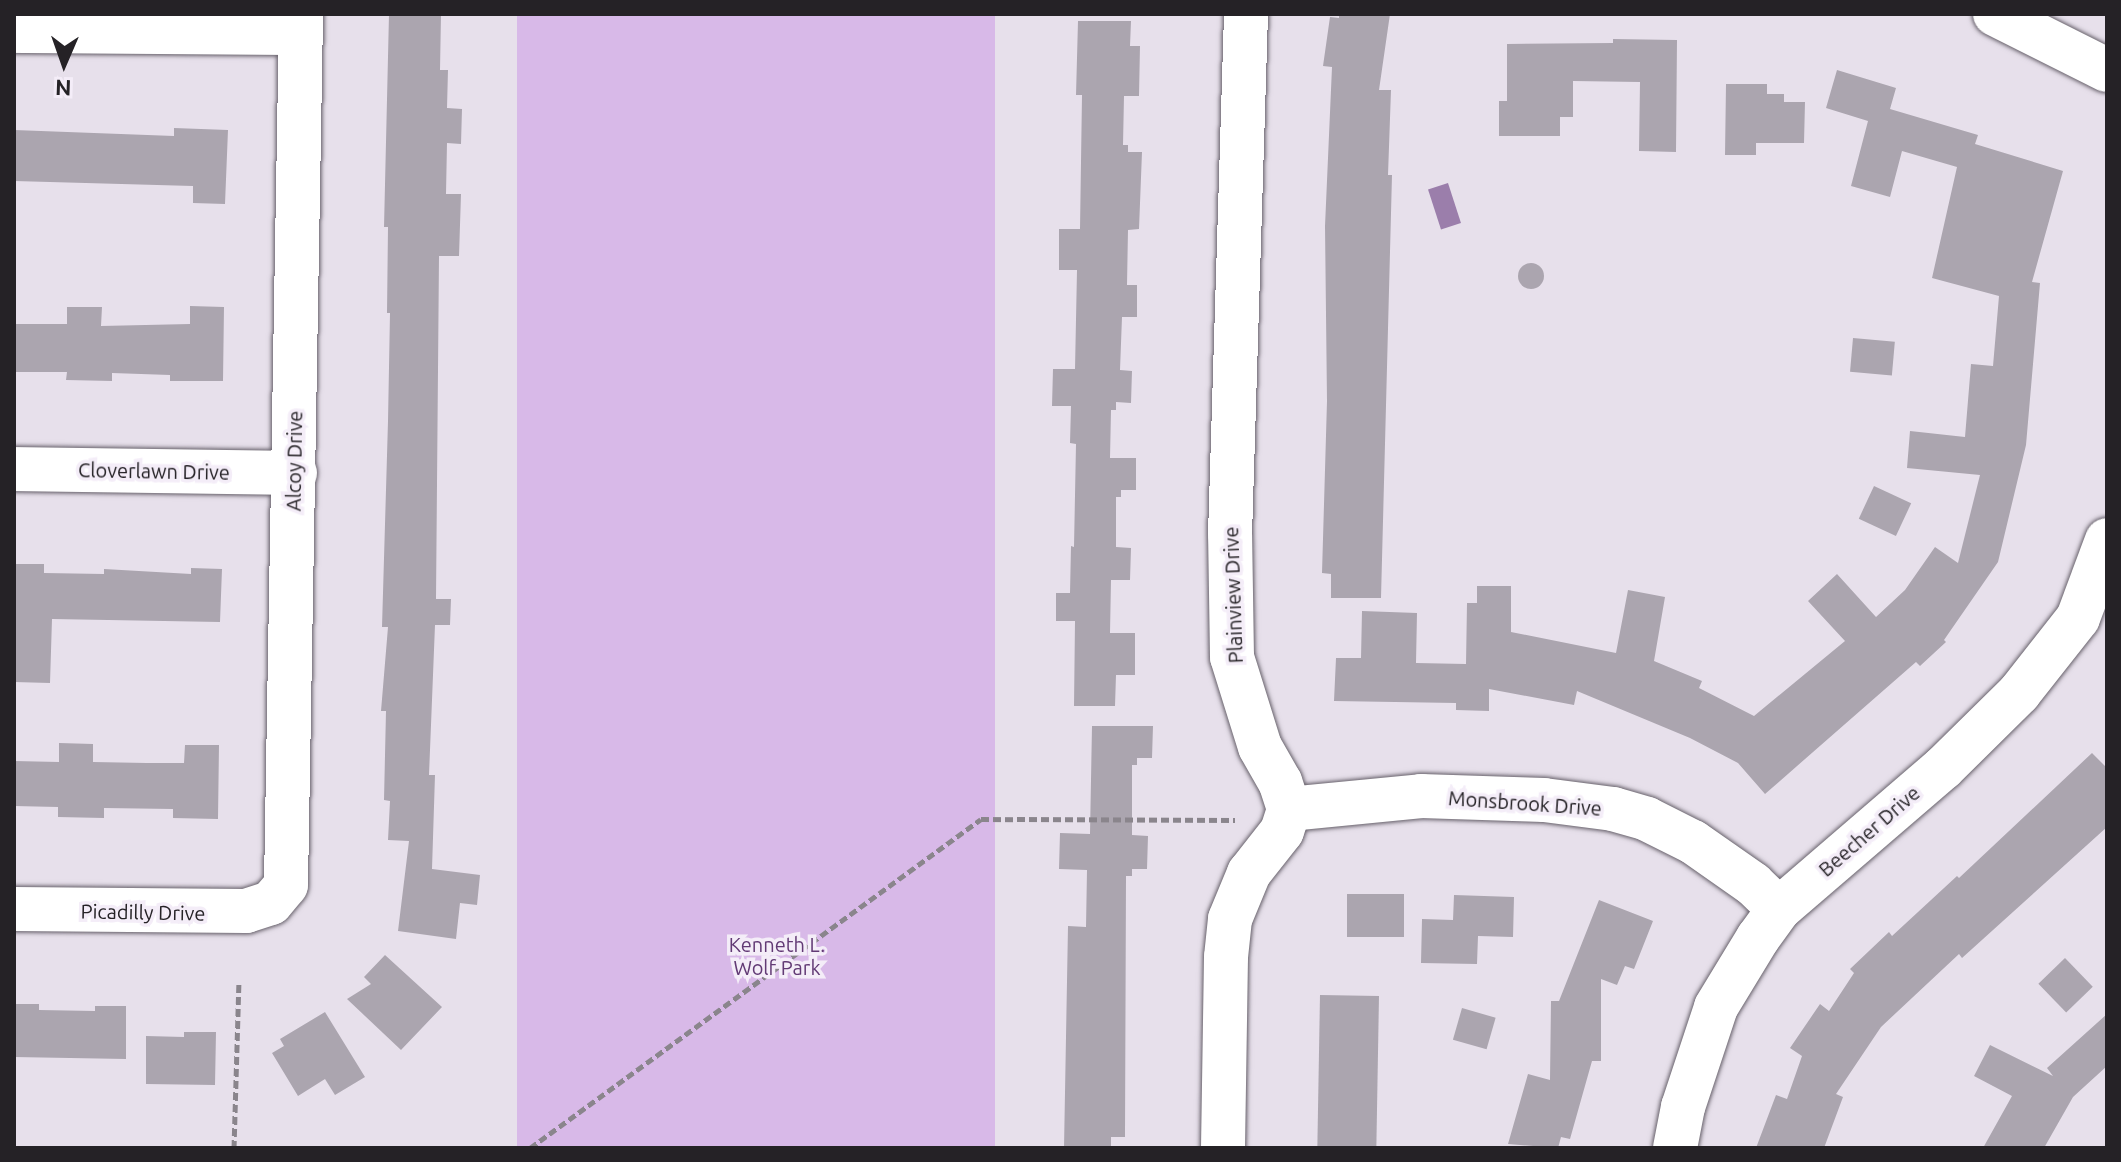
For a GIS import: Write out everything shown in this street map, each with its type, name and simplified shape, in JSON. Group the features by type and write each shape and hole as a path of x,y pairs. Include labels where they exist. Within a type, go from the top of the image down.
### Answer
{"street":[{"name":"Plainview Drive","path":"1246,14 1240,108 1230,535 1232,657 1254,732 1289,809"},
{"path":"1995,14 2107,70"},
{"path":"14,31 301,24"},
{"name":"Alcoy Drive","path":"271,903 286,885 301,24"},
{"name":"Cloverlawn Drive","path":"14,469 295,473"},
{"name":"Beecher Drive","path":"1675,1148 1683,1107 1716,1007 1779,909 1943,768 2019,693 2078,618 2107,540"},
{"name":"Monsbrook Drive","path":"1289,809 1421,796 1544,800 1613,809 1647,819 1693,842 1753,884 1779,909"},
{"path":"1223,1148 1225,983 1230,919 1249,873 1282,831 1289,809"},
{"name":"Picadilly Drive","path":"14,909 223,913 271,903"}],"path":[{"path":"530,1148 981,819 1235,820"},
{"path":"234,1148 239,983"}],"green space":[{"name":"Kenneth L. Wolf Park","path":"517,14 995,14 995,1148 517,1148"}],"shaded area":[{"path":"1448,183 1461,223 1441,229 1428,189"}],"building":[{"path":"389,14 441,14 440,70 448,70 447,108 462,109 461,144 447,143 446,194 461,194 459,256 439,256 436,599 451,599 450,625 435,625 429,775 435,775 432,869 480,875 477,905 460,903 456,939 398,931 409,841 388,840 390,801 384,800 386,711 381,711 388,627 382,627 390,313 387,313 388,227 384,227"},
{"path":"1339,14 1390,14 1379,90 1391,90 1388,175 1392,175 1381,598 1331,598 1331,574 1322,573 1327,401 1325,226 1332,67 1323,66 1330,17 1339,18"},
{"path":"1078,21 1131,21 1130,46 1140,46 1139,96 1124,96 1123,145 1128,145 1128,152 1142,152 1139,229 1128,230 1127,285 1137,285 1137,317 1122,317 1120,370 1132,371 1131,403 1116,402 1116,410 1111,410 1110,458 1136,458 1136,490 1121,490 1121,497 1116,497 1116,547 1131,548 1130,580 1111,580 1110,633 1135,633 1135,675 1116,675 1115,706 1074,706 1075,621 1056,621 1056,593 1070,593 1071,546 1074,547 1076,444 1070,443 1071,406 1052,406 1053,369 1075,369 1077,270 1059,270 1059,229 1080,229 1082,95 1076,95"},
{"path":"1613,39 1677,40 1676,152 1639,151 1640,82 1573,81 1573,117 1560,117 1560,136 1499,136 1499,101 1507,101 1507,44 1613,43"},
{"path":"1837,70 1896,88 1890,109 1978,135 1975,144 2063,171 2032,282 2040,283 2026,445 1998,562 1944,640 1946,642 1920,666 1916,662 1765,794 1738,763 1690,738 1577,691 1574,705 1489,689 1489,711 1456,710 1456,703 1334,701 1336,658 1361,658 1362,611 1417,613 1416,663 1466,664 1467,603 1477,603 1477,586 1511,586 1511,632 1616,653 1628,590 1665,597 1654,661 1702,681 1699,688 1754,716 1845,641 1808,601 1837,574 1876,617 1905,590 1935,547 1958,563 1980,475 1907,468 1910,431 1965,437 1971,364 1993,366 1999,296 1932,278 1957,167 1902,151 1890,197 1851,186 1868,121 1826,108"},
{"path":"1726,84 1767,84 1767,94 1784,94 1784,102 1805,102 1804,143 1756,143 1756,155 1725,155"},
{"path":"174,128 228,130 225,204 193,203 193,186 14,181 14,130 174,136"},
{"path":"1531,263 1540,267 1544,276 1540,285 1531,289 1522,285 1518,276 1522,267"},
{"path":"190,306 224,307 223,381 170,381 170,375 112,373 112,381 66,380 67,372 14,372 14,324 67,324 67,307 102,307 101,326 190,324"},
{"path":"1853,338 1895,342 1892,376 1850,372"},
{"path":"1874,486 1911,503 1896,536 1859,519"},
{"path":"14,564 44,564 44,573 104,574 104,569 191,574 191,568 222,569 220,622 52,619 50,683 14,682"},
{"path":"1092,726 1153,726 1152,758 1137,758 1137,765 1132,765 1132,835 1148,836 1147,869 1132,869 1132,876 1126,876 1125,1137 1111,1137 1111,1148 1064,1148 1068,926 1086,927 1087,870 1059,869 1060,833 1090,834"},
{"path":"59,743 93,744 93,762 147,763 184,763 185,745 219,745 218,819 173,818 173,809 104,808 104,818 58,817 58,807 14,806 14,761 59,762"},
{"path":"2092,753 2107,768 2107,827 1962,958 1959,954 1881,1027 1836,1094 1843,1097 1824,1148 1756,1148 1776,1095 1787,1099 1802,1056 1790,1048 1820,1004 1829,1011 1854,973 1850,969 1889,932 1892,936 1957,876 1959,878"},
{"path":"1347,894 1404,894 1404,937 1347,937"},
{"path":"1454,895 1514,897 1513,937 1478,936 1477,964 1421,963 1422,919 1453,920"},
{"path":"1599,900 1653,921 1634,969 1625,966 1617,985 1601,979 1601,1061 1592,1061 1570,1139 1561,1137 1558,1148 1508,1144 1528,1074 1550,1080 1551,1001 1559,1001"},
{"path":"385,955 442,1007 401,1050 347,999 371,984 364,977"},
{"path":"2065,958 2093,987 2066,1012 2038,984"},
{"path":"1320,995 1379,996 1376,1148 1317,1148"},
{"path":"14,1004 39,1004 39,1010 95,1011 95,1006 126,1006 126,1059 14,1057"},
{"path":"1462,1008 1496,1018 1487,1049 1453,1040"},
{"path":"325,1012 365,1077 335,1095 325,1079 298,1096 272,1053 284,1046 280,1039"},
{"path":"2107,1014 2107,1066 2073,1097 2044,1148 1983,1148 2012,1096 1974,1076 1990,1045 2053,1076 2047,1068"},
{"path":"184,1032 216,1032 215,1085 146,1084 146,1036 184,1037"}]}
